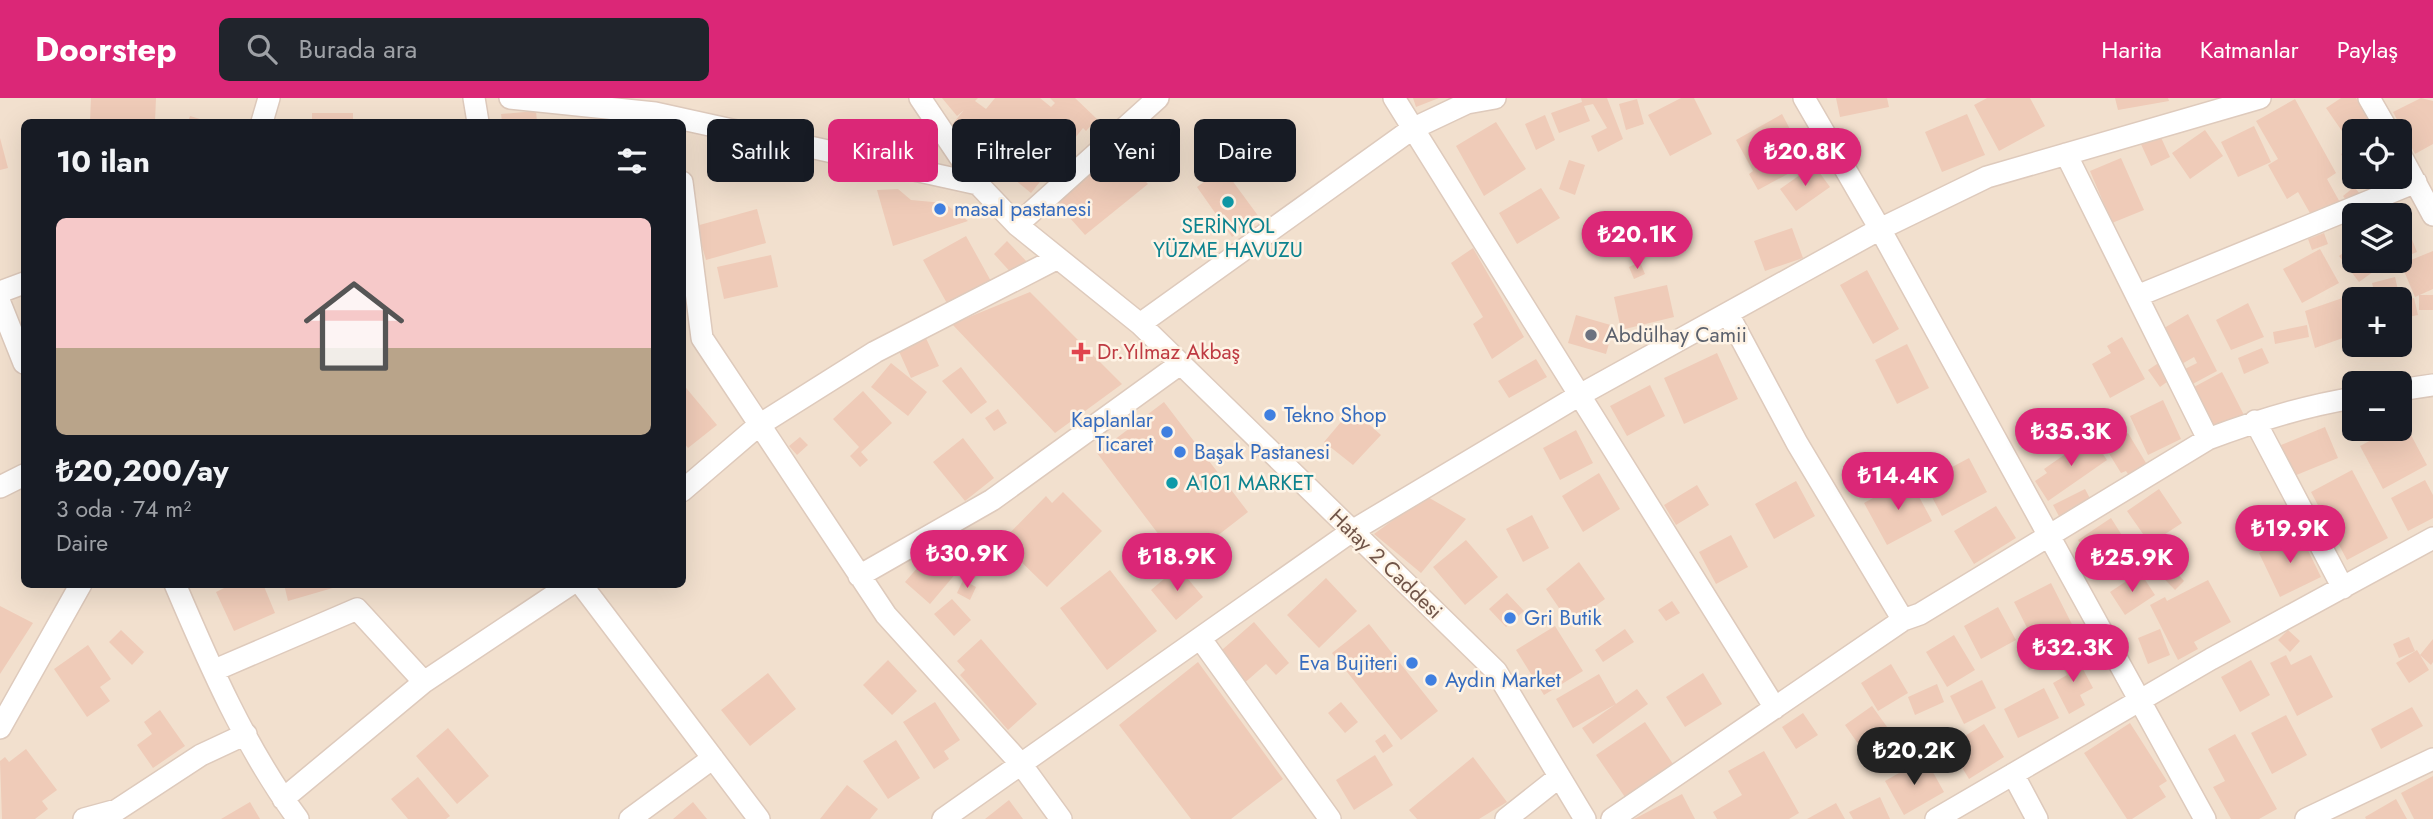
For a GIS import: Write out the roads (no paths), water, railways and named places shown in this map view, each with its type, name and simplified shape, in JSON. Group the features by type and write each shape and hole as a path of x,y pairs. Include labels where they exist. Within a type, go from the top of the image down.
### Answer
{"street":[{"path":"263,119 269,98"},
{"path":"474,98 478,119"},
{"path":"510,98 628,104 672,119"},
{"name":"Hatay 2 Caddesi","path":"920,98 978,184 1017,225 1140,324 1496,671 1584,819"},
{"path":"1017,225 1158,98"},
{"path":"1394,98 1775,708"},
{"path":"1140,324 1412,128 1467,103 1495,98"},
{"path":"1804,98 1880,229 2205,819"},
{"path":"943,819 1352,531 1578,396 1880,229 1987,177 2260,98"},
{"path":"2369,98 2381,119"},
{"path":"686,122 978,184"},
{"path":"2066,154 2208,439"},
{"path":"2412,175 2433,215"},
{"path":"2137,296 2416,182"},
{"path":"686,213 702,338 886,615 1021,764 1061,819"},
{"path":"686,488 759,425 875,352 1058,258"},
{"path":"0,292 21,284"},
{"path":"0,303 21,356"},
{"path":"1728,314 1797,443 1903,620"},
{"path":"859,576 992,500 1180,364"},
{"path":"2412,388 2433,385"},
{"path":"1612,819 1763,713 1775,708 1903,620 1920,614 2208,439 2255,421 2316,404 2342,400"},
{"path":"2255,421 2343,587"},
{"path":"0,487 21,476"},
{"path":"1936,819 2140,700 2433,538"},
{"path":"0,728 79,588"},
{"path":"177,588 246,734 283,799 298,819"},
{"path":"283,799 424,682 565,588"},
{"path":"585,588 759,819"},
{"path":"215,670 356,610 424,682"},
{"path":"1200,638 1330,819"},
{"path":"84,819 117,810 201,755 246,734"},
{"path":"630,819 713,758"},
{"path":"2306,819 2433,758"},
{"path":"2013,774 2037,819"},
{"path":"1506,819 1559,776"}],"place":[{"name":"SERİNYOL YÜZME HAVUZU","path":"1228,202"},
{"name":"masal pastanesi","path":"940,209"},
{"name":"Abdülhay Camii","path":"1591,335"},
{"name":"Dr.Yılmaz Akbaş","path":"1081,352"},
{"name":"Tekno Shop","path":"1270,415"},
{"name":"Kaplanlar Ticaret","path":"1167,432"},
{"name":"Başak Pastanesi","path":"1180,452"},
{"name":"A101 MARKET","path":"1172,483"},
{"name":"Gri Butik","path":"1510,618"},
{"name":"Eva Bujiteri","path":"1412,663"},
{"name":"Aydın Market","path":"1431,680"}]}
